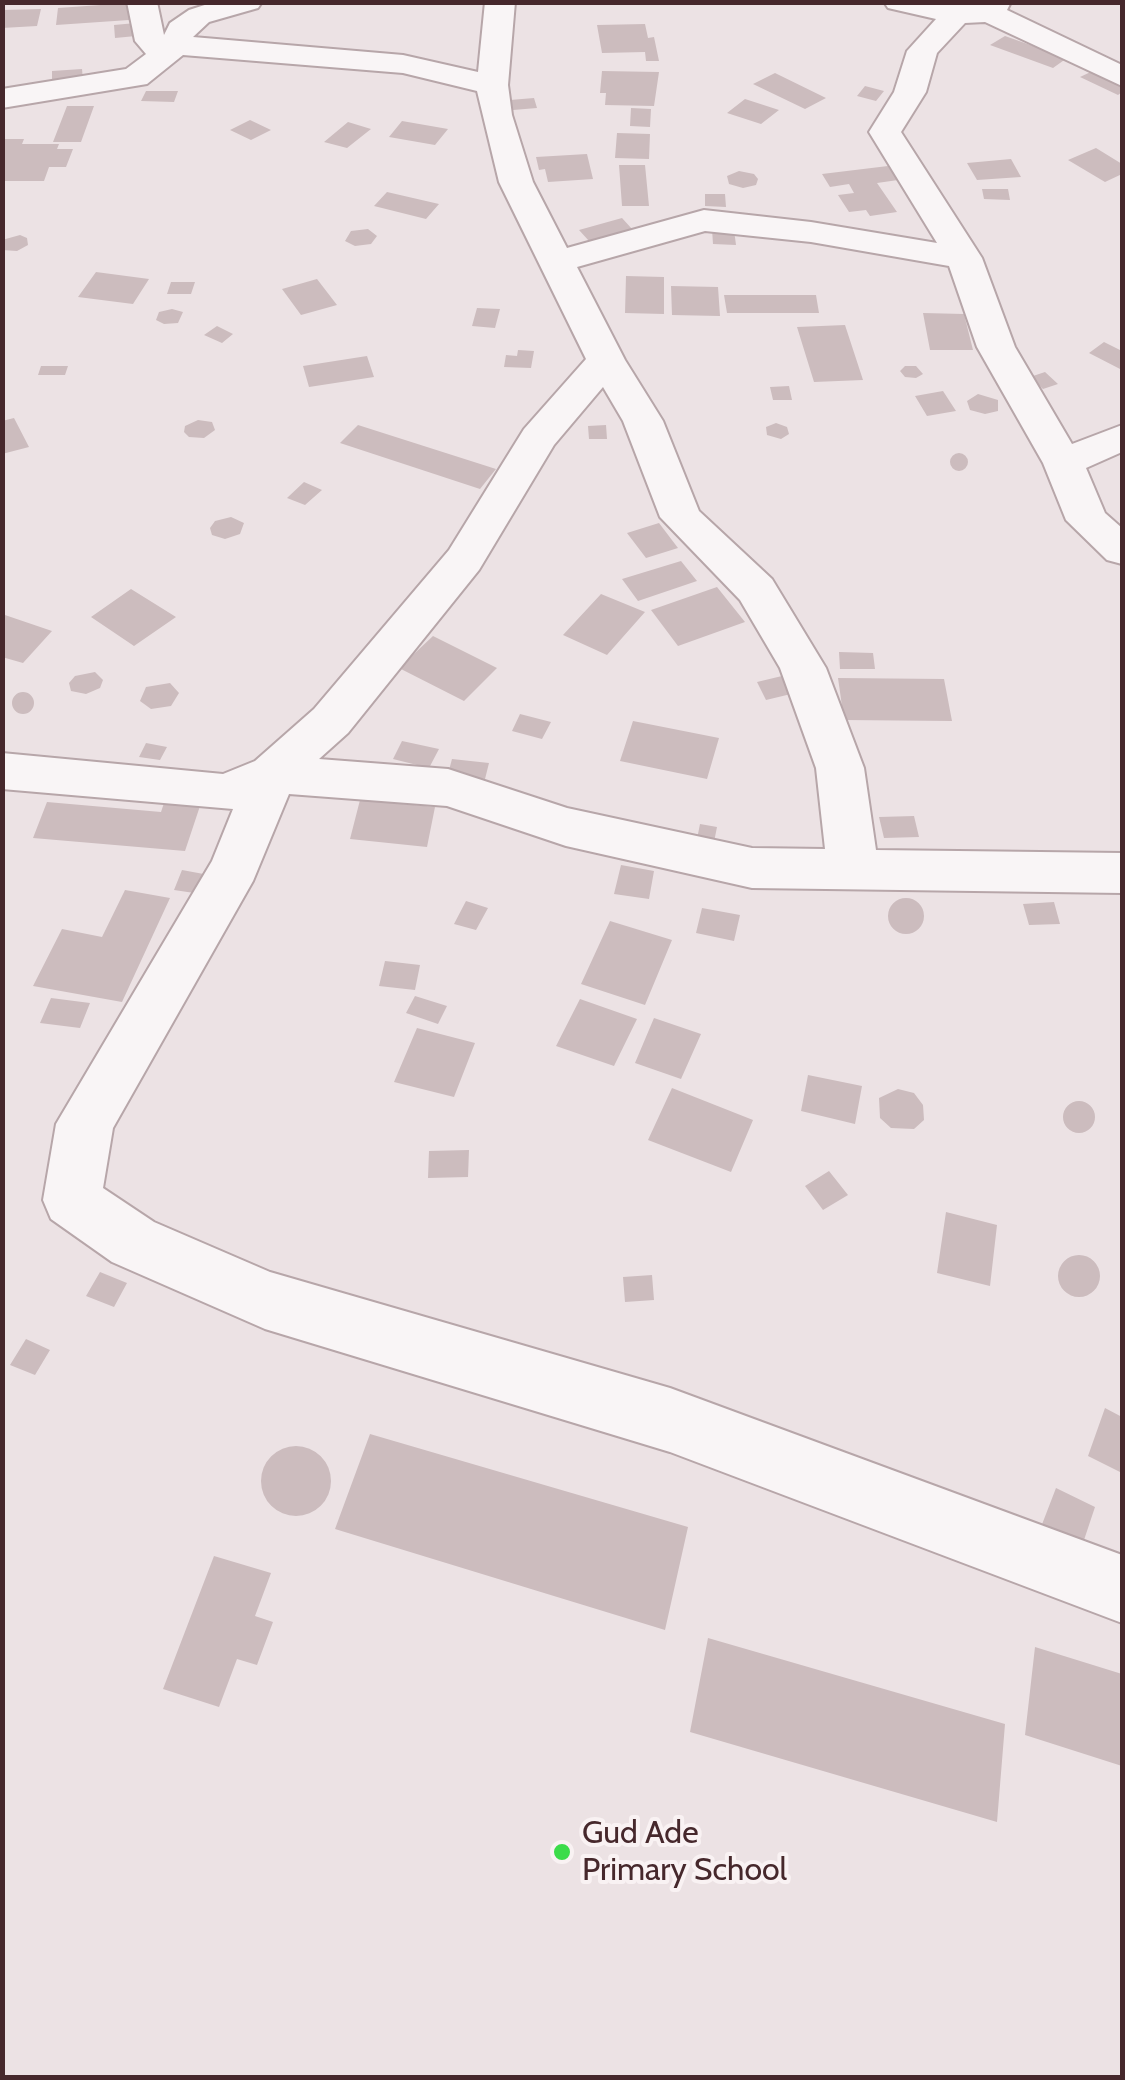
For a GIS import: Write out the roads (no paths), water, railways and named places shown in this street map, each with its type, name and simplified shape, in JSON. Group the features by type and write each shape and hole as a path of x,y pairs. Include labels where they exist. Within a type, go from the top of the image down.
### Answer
{"street":[{"path":"142,2 150,41 171,50 404,64 492,84"},
{"path":"2,99 136,77 171,50 181,30 199,16 248,2"},
{"path":"500,2 492,84 496,114 516,182 606,360 643,421 681,516 756,590 804,668 840,768 853,869"},
{"path":"898,2 982,10 1122,77"},
{"path":"982,10 922,51 910,92 885,132 964,258 996,347 1063,463 1087,520 1122,550"},
{"path":"557,262 704,220 811,232 964,258"},
{"path":"2,771 226,792 272,774 331,721 464,560 538,438 606,360"},
{"path":"1063,463 1122,436"},
{"path":"272,774 448,788 566,827 752,868 1122,873"},
{"path":"272,774 235,867 85,1124 72,1200 132,1242 266,1300 670,1420 1122,1588"}],"place":[{"name":"Gud Ade Primary School","path":"562,1852"}]}
